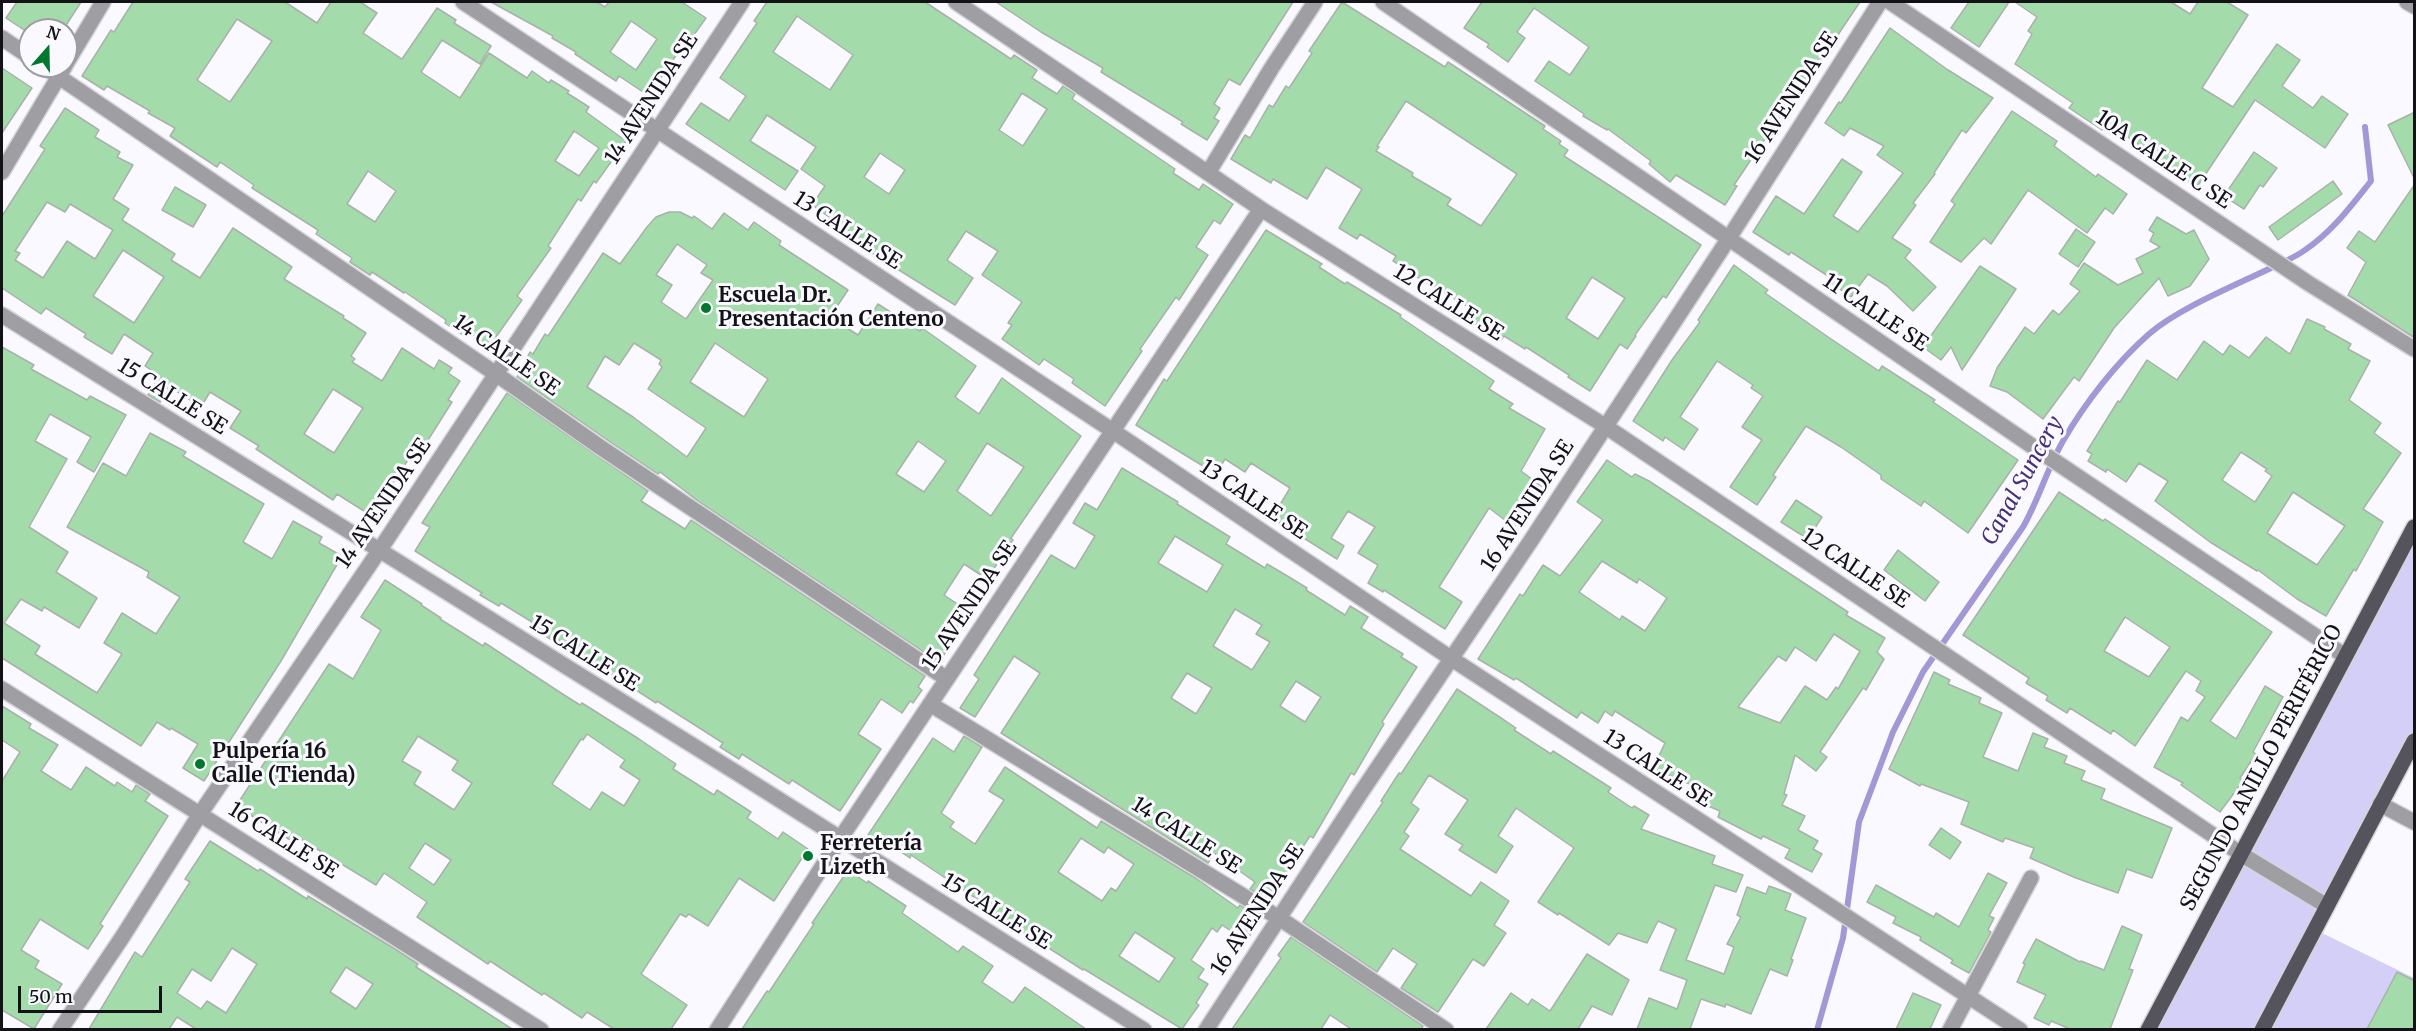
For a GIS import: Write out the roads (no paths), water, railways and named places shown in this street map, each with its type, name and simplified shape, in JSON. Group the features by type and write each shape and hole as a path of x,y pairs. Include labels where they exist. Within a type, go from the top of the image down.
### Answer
{"main road":[{"name":"SEGUNDO ANILLO PERIFÉRICO","path":"2148,1029 2415,527"},
{"path":"2262,1029 2415,741"}],"street":[{"path":"78,44 103,2"},
{"name":"13 CALLE SE","path":"463,2 1113,431 1452,659 2020,1029"},
{"name":"14 AVENIDA SE","path":"60,1029 123,936 200,814 379,551 742,2"},
{"name":"12 CALLE SE","path":"956,2 1261,209 1605,426 2241,854"},
{"path":"1208,174 1271,69 1316,2"},
{"name":"11 CALLE SE","path":"1383,2 2035,448 2345,656"},
{"name":"16 AVENIDA SE","path":"1206,1029 1729,238 1880,2"},
{"name":"10A CALLE C SE","path":"1890,2 2308,283 2415,349"},
{"path":"2407,2 2415,6"},
{"path":"2,38 18,49"},
{"path":"2,172 58,78"},
{"name":"14 CALLE SE","path":"76,78 600,447 947,679"},
{"name":"15 AVENIDA SE","path":"717,1029 840,839 1261,209"},
{"name":"15 CALLE SE","path":"2,315 1144,1029"},
{"name":"16 CALLE SE","path":"2,689 542,1029"},
{"name":"14 CALLE SE","path":"930,704 1279,918 1446,1029"},
{"path":"2380,804 2415,822"},
{"path":"2241,854 2327,906"},
{"path":"1950,1029 2031,878"}],"waterway":[{"name":"Canal Suncery","path":"1817,1030 1843,938 1859,822 1893,732 1923,672 2023,527 2057,452 2091,398 2137,345 2161,324 2208,298 2298,255 2332,227 2371,181 2365,127"}],"place":[{"name":"Escuela Dr. Presentación Centeno","path":"706,308"},
{"name":"Pulpería 16 Calle (Tienda)","path":"200,764"},
{"name":"Ferretería Lizeth","path":"808,856"}]}
